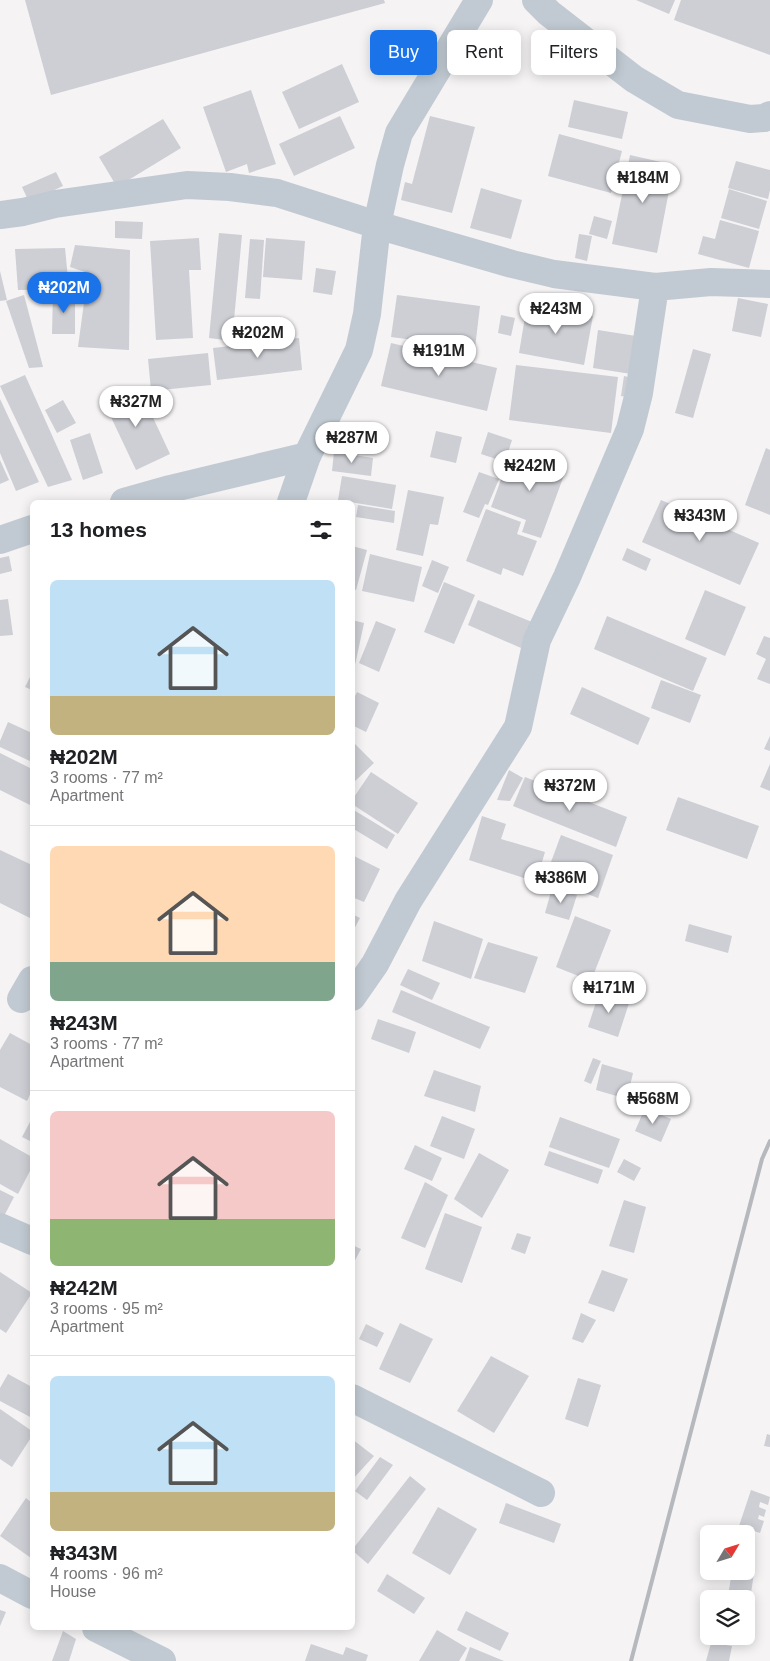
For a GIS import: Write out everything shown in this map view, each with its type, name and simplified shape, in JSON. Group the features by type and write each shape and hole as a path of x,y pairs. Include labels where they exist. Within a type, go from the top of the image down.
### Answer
{"street":[{"path":"293,500 307,456 359,350 367,314 377,225 390,164 399,133 478,0"},
{"path":"536,0 549,13 634,79 678,105 750,119 764,118 770,115"},
{"path":"0,215 23,212 55,204 187,185 230,187 277,193 377,225 512,264 554,274 656,287 711,282 770,284"},
{"path":"355,993 376,964 408,901 518,727 537,640 630,429 639,393 656,287"},
{"path":"131,500 307,456"},
{"path":"0,540 30,530"},
{"path":"0,1227 30,1240"},
{"path":"355,1400 542,1493"},
{"path":"0,1578 30,1594"},
{"path":"100,1630 162,1661"}],"building":[{"path":"25,0 384,0 385,3 51,95"},
{"path":"636,0 675,0 669,14"},
{"path":"681,0 770,0 770,55 674,20"},
{"path":"342,64 359,102 299,129 282,92"},
{"path":"251,90 276,164 249,173 247,164 226,172 203,107"},
{"path":"574,100 628,112 622,139 568,127"},
{"path":"340,116 355,148 294,176 279,144"},
{"path":"430,116 475,127 452,213 401,200 405,182 412,184"},
{"path":"163,119 181,148 117,187 99,157"},
{"path":"559,134 622,151 611,193 548,176"},
{"path":"630,155 674,165 657,253 612,244"},
{"path":"736,161 770,170 768,199 728,188"},
{"path":"56,172 63,186 29,202 22,187"},
{"path":"481,188 522,200 511,239 470,228"},
{"path":"729,189 767,201 759,229 721,218"},
{"path":"594,216 612,221 607,239 589,234"},
{"path":"720,220 759,231 749,268 698,254 703,236 715,239"},
{"path":"115,221 143,222 142,239 115,238"},
{"path":"219,233 242,235 232,341 209,338"},
{"path":"579,234 592,236 587,261 575,258"},
{"path":"199,238 201,270 189,270 193,338 156,340 150,241"},
{"path":"266,238 305,241 302,280 263,277"},
{"path":"250,239 264,240 260,299 245,298"},
{"path":"75,245 130,250 129,350 78,347 88,273 70,267"},
{"path":"65,248 69,289 18,290 15,249"},
{"path":"316,268 336,271 332,295 313,292"},
{"path":"0,271 7,300 0,301"},
{"path":"53,293 75,294 75,334 52,334"},
{"path":"24,295 43,367 29,368 6,301"},
{"path":"397,295 480,306 475,348 391,337"},
{"path":"738,298 768,304 761,337 732,331"},
{"path":"527,305 593,316 584,365 519,353"},
{"path":"501,315 515,318 511,336 498,333"},
{"path":"598,330 636,336 631,374 593,368"},
{"path":"299,338 302,370 217,380 213,348"},
{"path":"391,343 497,368 487,411 381,386"},
{"path":"693,349 711,354 693,418 675,413"},
{"path":"208,353 211,385 151,391 148,359"},
{"path":"516,365 618,377 611,433 509,420"},
{"path":"25,375 72,480 48,487 0,386"},
{"path":"624,376 636,379 632,398 621,396"},
{"path":"120,387 127,401 142,394 170,454 136,470 101,396"},
{"path":"0,399 39,482 16,491 0,453"},
{"path":"63,400 76,423 57,433 45,410"},
{"path":"436,431 462,437 456,463 430,457"},
{"path":"488,432 512,440 505,462 481,454"},
{"path":"90,433 103,473 83,480 70,440"},
{"path":"766,448 770,450 770,515 745,505"},
{"path":"334,452 373,458 371,476 332,471"},
{"path":"529,453 567,467 541,538 522,532 526,520 491,507 507,463 523,469"},
{"path":"0,460 9,480 0,484"},
{"path":"479,472 499,479 488,505 485,504 479,518 463,512"},
{"path":"342,476 396,485 392,509 355,503 355,500 338,500"},
{"path":"408,490 444,497 438,525 430,524 423,556 396,550"},
{"path":"661,500 759,543 740,585 642,542"},
{"path":"358,505 395,511 394,523 356,517"},
{"path":"486,509 521,522 517,534 537,541 523,576 503,568 501,575 466,561"},
{"path":"355,547 367,550 355,590"},
{"path":"627,548 651,559 646,571 622,560"},
{"path":"370,554 422,567 414,602 362,591"},
{"path":"9,556 12,571 0,574 0,558"},
{"path":"432,560 449,567 438,593 422,586"},
{"path":"444,582 475,595 454,644 424,632"},
{"path":"705,590 746,607 725,656 685,639"},
{"path":"8,599 13,635 0,636 0,600"},
{"path":"478,600 532,622 521,648 468,625"},
{"path":"607,616 707,658 693,691 594,649"},
{"path":"355,621 364,623 355,665"},
{"path":"376,621 396,629 379,672 359,663"},
{"path":"764,636 770,638 770,684 757,679 766,659 756,654"},
{"path":"30,677 30,689 25,687"},
{"path":"661,680 701,695 690,723 651,708"},
{"path":"582,687 650,718 638,745 570,714"},
{"path":"357,692 379,703 366,732 355,726 355,696"},
{"path":"8,722 30,732 30,761 0,747 0,741"},
{"path":"770,736 770,751 764,749"},
{"path":"355,744 374,763 355,781"},
{"path":"0,753 30,768 30,805 0,790"},
{"path":"770,764 770,791 760,787"},
{"path":"509,770 523,778 510,801 497,800"},
{"path":"371,772 418,803 398,834 355,806 355,796"},
{"path":"525,777 627,817 616,847 513,806"},
{"path":"678,797 759,826 747,859 666,830"},
{"path":"355,811 395,835 387,849 355,830"},
{"path":"482,816 506,824 501,839 545,852 536,882 469,860"},
{"path":"561,835 613,855 598,898 545,878"},
{"path":"0,850 30,864 30,918 0,903"},
{"path":"355,856 380,869 364,902 355,898"},
{"path":"552,888 577,895 569,920 545,913"},
{"path":"355,916 360,918 355,927"},
{"path":"575,916 611,930 591,981 556,967"},
{"path":"434,921 483,939 471,979 422,961"},
{"path":"689,924 732,936 728,953 685,941"},
{"path":"488,942 538,957 525,993 474,978"},
{"path":"408,969 440,983 432,1000 400,985"},
{"path":"401,990 490,1027 480,1049 392,1012"},
{"path":"600,990 630,1000 618,1037 588,1027"},
{"path":"378,1019 416,1032 409,1053 371,1039"},
{"path":"10,1033 30,1044 30,1094 27,1101 0,1087 0,1050"},
{"path":"593,1058 601,1061 591,1084 584,1081"},
{"path":"602,1064 633,1073 627,1099 596,1090"},
{"path":"434,1070 481,1086 475,1112 424,1096"},
{"path":"645,1108 671,1119 661,1142 635,1131"},
{"path":"442,1116 475,1129 464,1159 430,1146"},
{"path":"560,1117 620,1139 609,1168 549,1147"},
{"path":"30,1122 30,1141 22,1137"},
{"path":"0,1139 30,1156 30,1171 18,1194 0,1184"},
{"path":"415,1145 442,1158 432,1181 404,1169"},
{"path":"549,1151 603,1170 598,1184 544,1165"},
{"path":"479,1153 509,1170 482,1218 454,1199"},
{"path":"624,1159 641,1168 634,1181 617,1172"},
{"path":"425,1182 448,1195 425,1248 401,1238"},
{"path":"0,1190 14,1197 3,1218 0,1217"},
{"path":"624,1200 646,1207 634,1253 609,1246"},
{"path":"445,1213 482,1227 462,1283 425,1269"},
{"path":"517,1233 531,1237 525,1254 511,1249"},
{"path":"355,1246 361,1249 355,1260"},
{"path":"602,1270 628,1279 614,1312 588,1303"},
{"path":"0,1272 30,1292 30,1296 6,1333 0,1329"},
{"path":"581,1313 596,1320 583,1343 572,1339"},
{"path":"400,1323 433,1339 410,1383 379,1369"},
{"path":"366,1324 384,1333 377,1347 359,1339"},
{"path":"491,1356 529,1376 494,1433 457,1411"},
{"path":"8,1374 30,1386 30,1417 0,1401 0,1388"},
{"path":"578,1378 601,1385 588,1427 565,1419"},
{"path":"0,1409 30,1430 30,1439 12,1467 0,1459"},
{"path":"767,1434 770,1435 770,1447 764,1446"},
{"path":"355,1441 374,1456 355,1477"},
{"path":"380,1457 393,1465 367,1500 355,1491"},
{"path":"410,1476 426,1489 368,1564 355,1553 355,1546"},
{"path":"751,1490 770,1497 768,1505 760,1502 759,1507 766,1510 764,1517 759,1515 758,1519 764,1521 760,1533 755,1531 755,1525 739,1525"},
{"path":"26,1498 30,1501 30,1557 0,1536"},
{"path":"506,1503 561,1524 554,1543 499,1523"},
{"path":"438,1507 477,1529 450,1575 412,1553"},
{"path":"387,1574 425,1598 414,1614 377,1591"},
{"path":"731,1580 753,1580 751,1590 729,1590"},
{"path":"0,1610 6,1612 0,1626"},
{"path":"466,1611 509,1633 500,1651 457,1630"},
{"path":"437,1630 467,1648 459,1661 419,1661"},
{"path":"63,1631 76,1639 69,1661 52,1661"},
{"path":"311,1644 343,1655 346,1647 368,1655 366,1661 305,1661"},
{"path":"710,1645 732,1646 729,1661 706,1661"},
{"path":"470,1647 504,1661 465,1661"}],"railway":[{"path":"631,1661 762,1159 770,1141"}]}
